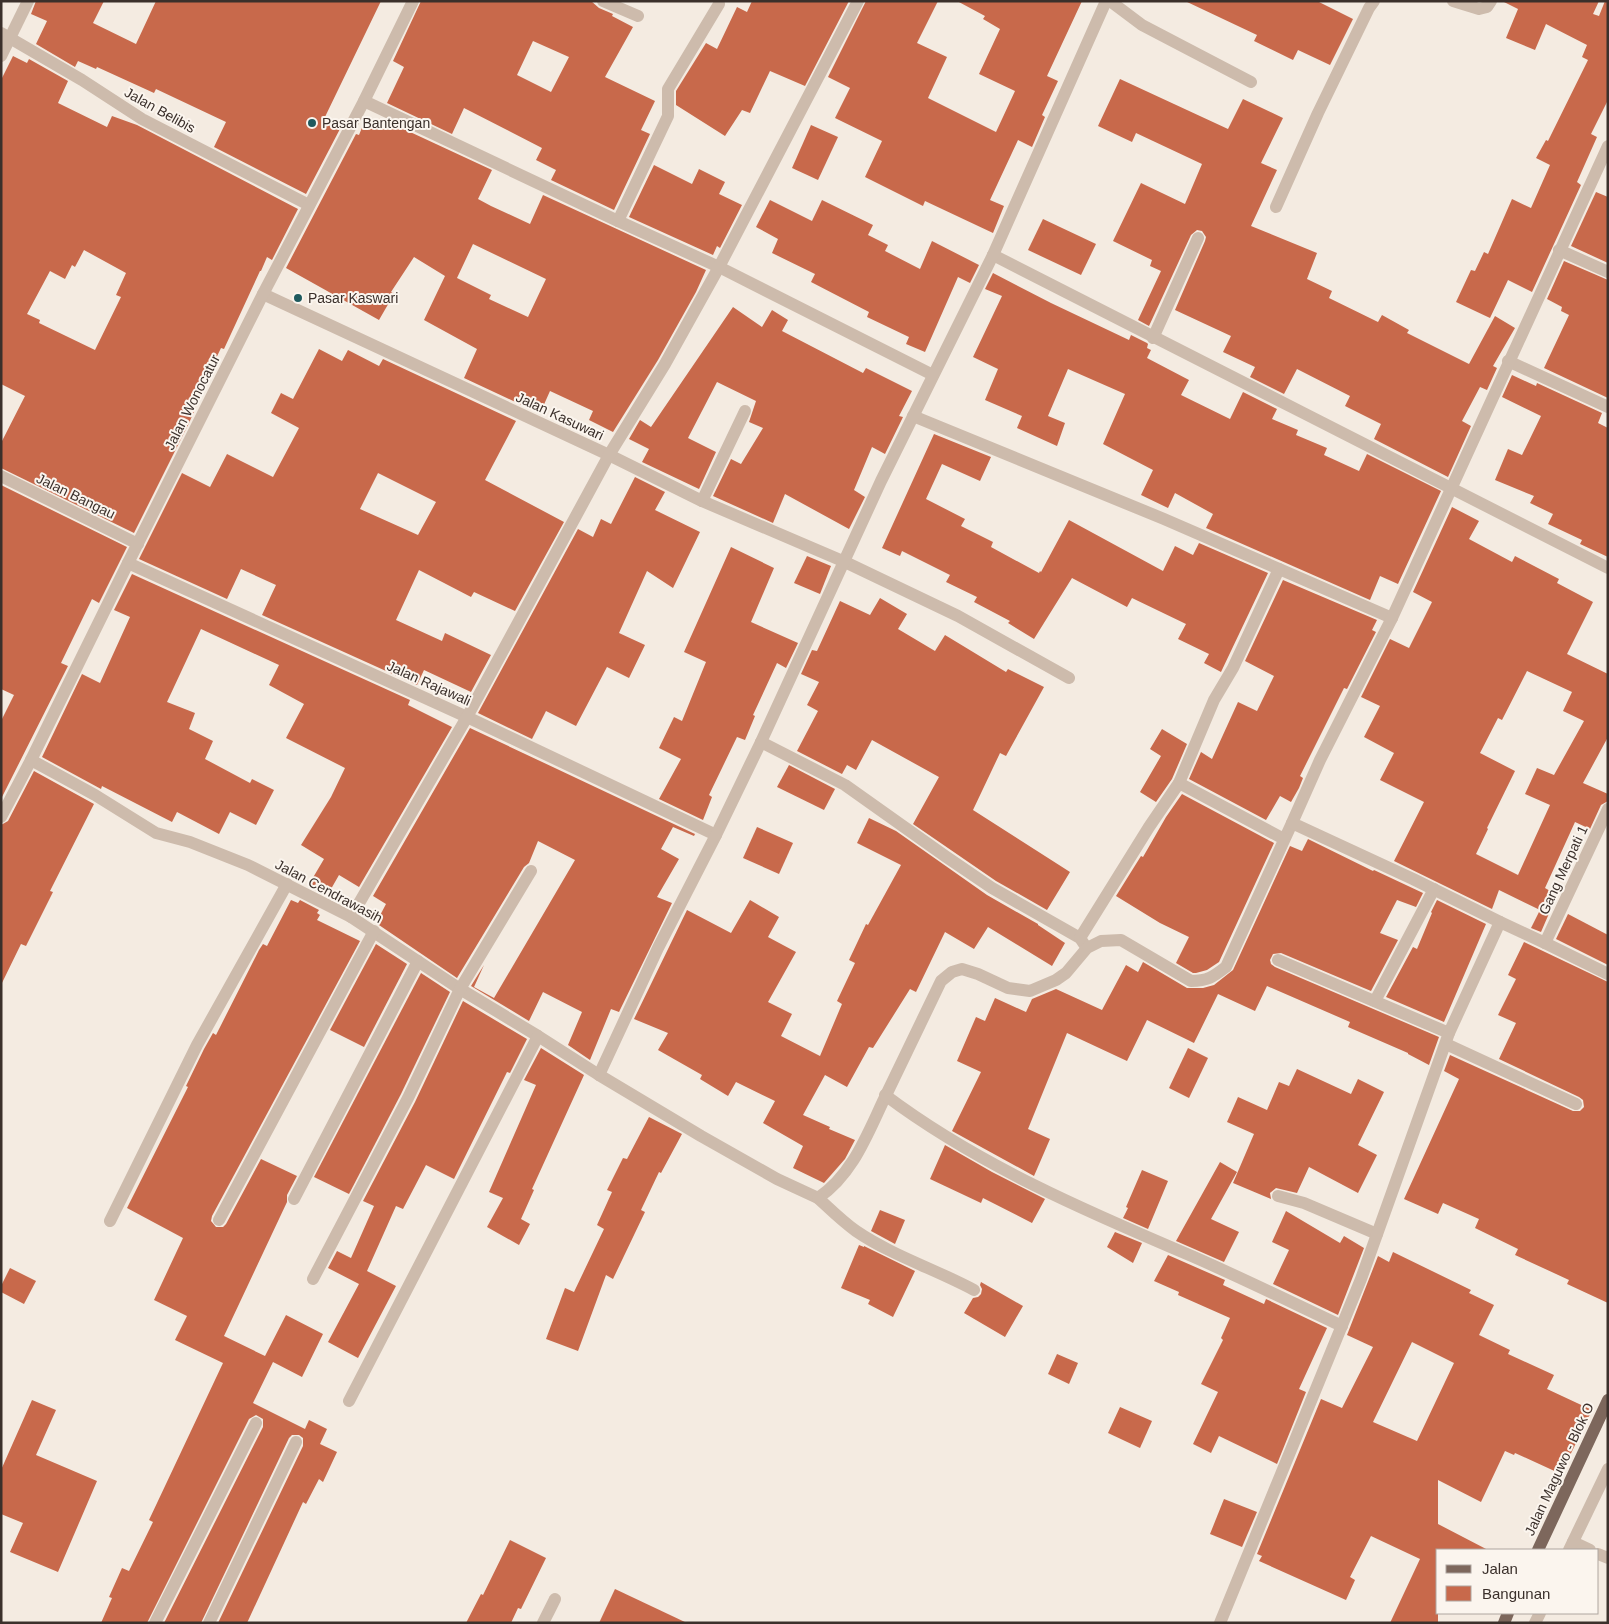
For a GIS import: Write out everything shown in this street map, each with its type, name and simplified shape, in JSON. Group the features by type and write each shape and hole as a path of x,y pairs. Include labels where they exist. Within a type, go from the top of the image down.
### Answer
{"main road":[{"name":"Jalan Maguwo - Blok O","path":"1538,1549 1608,1400"}],"street":[{"path":"1,56 6,36 28,1"},
{"name":"Jalan Wonocatur","path":"1,817 263,294 364,101 413,1"},
{"path":"603,1 638,16"},
{"path":"351,917 467,717 609,455 665,364 719,267 858,1"},
{"path":"599,1075 658,948 761,742 913,416 993,255 1106,1"},
{"path":"1110,1 1142,25 1251,82"},
{"path":"1276,207 1318,113 1374,1"},
{"path":"1453,1 1480,9 1488,7 1491,1"},
{"path":"618,221 668,116 668,89 719,4"},
{"name":"Jalan Belibis","path":"6,36 82,80 142,119 309,205"},
{"path":"364,101 719,267 933,375"},
{"path":"761,742 845,785 984,882 1083,943 1120,940 1191,981 1203,981 1212,978 1226,967 1320,760 1392,618 1453,488 1508,361 1608,146"},
{"path":"1153,338 1198,238"},
{"path":"1559,250 1608,272"},
{"path":"993,255 1608,568"},
{"name":"Jalan Kasuwari","path":"263,294 702,500 845,562 958,616 1070,678"},
{"path":"1508,361 1608,408"},
{"path":"702,500 745,411"},
{"path":"913,416 1164,519 1392,618"},
{"name":"Jalan Bangau","path":"1,476 138,544"},
{"name":"Jalan Rajawali","path":"128,563 467,717 716,835"},
{"path":"818,1198 840,1179 864,1142 942,981 952,972 962,969 1008,988 1030,991 1056,980 1066,973 1148,827 1179,782 1214,700 1232,668 1278,569"},
{"name":"Jalan Cendrawasih","path":"31,760 103,800 156,833 190,842 248,865 351,917 460,989 599,1075 777,1179 818,1198 856,1231 974,1290"},
{"path":"1179,782 1284,839"},
{"name":"Gang Merpati 1","path":"1546,943 1608,809"},
{"path":"1292,824 1434,889 1608,974"},
{"path":"313,1279 408,1098 460,989 531,871"},
{"path":"110,1221 197,1045 287,884"},
{"path":"1375,1001 1434,889"},
{"path":"1220,1623 1342,1326 1447,1038 1500,922"},
{"path":"219,1220 374,932"},
{"path":"1278,960 1375,1001 1576,1104"},
{"path":"294,1199 418,961"},
{"path":"349,1401 538,1036"},
{"path":"885,1096 918,1120 949,1139 1059,1197 1342,1326"},
{"path":"1278,1196 1304,1203 1377,1234"},
{"path":"155,1623 256,1423"},
{"path":"208,1623 296,1442"},
{"path":"1585,1549 1571,1546 1608,1469"},
{"path":"543,1623 555,1598"}],"building":[{"path":"36,1 104,1 93,23 136,44 156,1 381,1 324,119 341,127 306,194 214,147 226,122 156,89 154,93 97,67 96,69 78,61 75,67 36,44 47,21 31,14"},
{"path":"421,1 591,1 599,8 613,14 612,16 633,27 605,77 655,101 641,130 650,134 614,210 551,180 556,170 536,160 542,148 464,108 452,134 387,103 404,67 393,61","holes":["533,41 569,57 551,92 517,75"]},
{"path":"752,1 849,1 805,86 770,71 750,113 742,110 725,136 676,105 676,91 706,43 717,49 737,7 747,12"},
{"path":"866,1 938,1 917,43 947,57 928,98 996,132 1015,91 979,74 1000,29 983,19 985,16 957,1 1082,1 1047,76 1058,81 1042,115 1045,117 1032,147 1018,140 990,200 1004,206 993,233 925,201 923,206 865,177 882,141 835,118 850,88 828,77"},
{"path":"1185,1 1317,1 1353,19 1330,65 1298,50 1293,60 1254,41 1257,35"},
{"path":"1502,1 1599,1 1593,14 1599,16 1605,1 1608,1 1608,100 1591,134 1597,137 1577,182 1581,185 1532,292 1508,280 1490,318 1456,302 1471,270 1475,271 1484,252 1488,254 1512,199 1531,208 1550,165 1536,158 1546,140 1548,141 1588,60 1582,57 1587,45 1546,24 1535,50 1506,38 1518,9"},
{"path":"13,56 27,63 29,59 68,81 58,103 107,127 112,116 137,125 298,209 272,260 267,257 224,349 221,348 193,406 196,407 189,423 134,533 1,468 1,443 25,396 1,384 1,80","holes":["84,250 126,273 116,295 121,297 95,350 39,323 40,320 27,314 50,271 65,279 72,265 75,267"]},
{"path":"1120,79 1228,129 1243,99 1283,118 1261,163 1277,170 1251,226 1317,253 1307,279 1332,291 1329,298 1378,322 1382,315 1409,330 1407,333 1469,364 1495,316 1515,328 1493,366 1497,368 1487,390 1480,387 1462,421 1471,426 1448,477 1374,439 1381,424 1345,406 1350,396 1297,369 1284,394 1250,377 1255,367 1223,352 1231,336 1175,310 1205,241 1206,237 1202,231 1197,230 1191,235 1149,326 1138,320 1161,271 1150,266 1152,260 1113,241 1141,183 1185,204 1202,164 1136,133 1132,142 1098,126"},
{"path":"380,118 492,170 478,199 530,224 543,195 706,270 696,292 658,360 613,432 589,420 593,411 550,391 542,409 526,402 524,406 464,378 477,349 424,320 445,276 414,257 391,292 394,294 379,320 286,268 356,134 359,135 365,120 377,124","holes":["473,244 546,279 528,317 489,299 491,295 457,278"]},
{"path":"811,125 838,137 818,180 792,168"},
{"path":"654,165 692,184 699,169 725,182 719,194 742,205 720,248 717,246 713,255 629,217"},
{"path":"1596,192 1608,197 1608,263 1571,246"},
{"path":"770,200 812,221 822,200 873,225 868,235 888,245 885,251 920,269 932,241 979,265 970,283 958,277 925,352 906,344 909,337 867,317 869,312 811,282 815,274 772,253 778,239 756,227"},
{"path":"1043,219 1096,244 1081,275 1028,250"},
{"path":"1564,261 1608,280 1608,398 1544,368 1569,315 1561,311 1562,307 1547,299"},
{"path":"993,273 1129,340 1131,335 1147,343 1147,348 1151,350 1147,358 1189,380 1181,395 1230,419 1243,392 1277,409 1272,419 1298,430 1296,435 1327,448 1324,455 1359,471 1367,454 1441,491 1398,584 1380,576 1370,600 1206,528 1213,514 1175,493 1168,508 1141,495 1153,470 1103,444 1125,394 1068,369 1048,416 1065,423 1057,446 1017,428 1022,416 985,400 998,369 973,357 1002,296 985,289"},
{"path":"733,307 762,327 772,310 788,320 782,331 863,373 866,368 912,391 899,416 903,417 885,454 872,447 854,490 865,497 849,529 785,494 773,523 713,496 731,459 741,464 763,428 749,422 756,401 717,382 688,438 716,452 699,489 642,462 649,449 629,439 640,420 651,427"},
{"path":"319,349 342,361 348,350 379,366 383,359 516,421 485,480 564,522 515,611 474,592 471,597 419,570 396,620 442,641 445,633 491,655 471,692 424,670 417,685 262,615 276,585 241,569 227,599 139,559 182,473 210,487 227,454 273,477 299,428 271,413 281,393 293,399","holes":["378,473 436,502 418,535 360,509"]},
{"path":"1512,375 1536,386 1537,383 1602,413 1598,423 1608,428 1608,557 1580,544 1582,540 1548,524 1553,514 1530,503 1534,496 1495,480 1508,449 1522,455 1541,416 1502,397"},
{"path":"934,434 991,457 980,481 942,464 926,499 965,519 961,526 993,542 991,547 1039,573 1069,520 1163,571 1175,546 1193,555 1199,543 1268,573 1221,672 1204,663 1209,654 1178,639 1186,624 1132,598 1127,607 1072,578 1034,639 1008,623 1010,621 974,602 977,597 946,582 950,575 902,551 900,556 882,548"},
{"path":"635,477 665,492 655,510 700,532 673,588 647,571 619,633 645,645 629,678 607,667 576,726 546,711 532,739 478,713 578,529 593,537 601,519 611,524"},
{"path":"1,485 127,547 99,603 92,599 61,663 68,666 1,799 1,721 14,695 1,689"},
{"path":"1452,507 1479,521 1469,539 1512,562 1515,556 1559,579 1557,583 1593,602 1567,654 1608,674 1608,737 1583,783 1608,794 1608,801 1601,805 1590,829 1575,822 1545,888 1557,895 1541,932 1531,928 1540,910 1499,890 1492,909 1394,861 1424,802 1380,780 1394,753 1364,737 1380,706 1361,697 1390,639 1409,648 1432,602 1413,592","holes":["1527,671 1572,692 1563,711 1584,721 1554,775 1537,768 1525,794 1550,805 1518,875 1476,854 1515,771 1480,753 1498,718 1502,720"]},
{"path":"731,547 774,568 751,622 798,643 786,668 777,663 753,715 755,716 745,740 737,737 709,795 712,797 703,820 659,799 681,759 659,748 674,717 682,721 706,662 684,652"},
{"path":"807,556 831,566 820,594 794,583"},
{"path":"132,574 410,700 408,705 452,727 359,887 339,875 327,896 308,886 324,859 301,845 331,797 345,768 286,738 304,704 269,685 279,665 201,629 167,702 195,713 189,729 213,741 205,759 250,783 252,779 274,790 256,825 230,812 219,834 177,812 172,822 102,786 101,789 42,757 82,674 100,683 130,617 114,610"},
{"path":"1283,580 1377,620 1372,630 1376,632 1347,689 1344,688 1300,776 1303,778 1299,788 1291,802 1280,796 1266,820 1189,779 1201,752 1212,759 1238,702 1257,711 1274,676 1245,661"},
{"path":"880,598 907,614 898,629 935,651 945,635 1006,672 1008,669 1044,687 1006,756 1000,753 973,810 1070,872 1047,910 996,881 913,824 939,777 872,740 856,770 847,765 842,774 797,751 818,711 807,705 819,682 801,674 812,650 817,651 840,601 870,615"},
{"path":"470,728 695,834 694,836 673,827 661,849 679,859 657,897 672,903 619,1012 611,1009 590,1060 568,1045 582,1012 543,992 529,1021 471,986 484,965 474,987 494,998 575,860 538,841 529,863 524,867 457,978 376,923 386,904 373,896"},
{"path":"1162,729 1187,744 1172,779 1156,802 1140,792 1161,756 1150,749"},
{"path":"789,765 835,789 824,810 777,787"},
{"path":"34,771 94,804 50,891 53,892 26,946 21,944 1,985 1,825 8,821"},
{"path":"1182,794 1274,843 1219,962 1207,970 1196,973 1176,963 1189,937 1160,923 1116,896"},
{"path":"869,818 896,831 987,895 1038,924 1065,943 1052,966 988,927 974,949 945,932 916,992 910,989 873,1048 869,1047 847,1087 825,1075 803,1115 855,1140 845,1159 824,1183 793,1168 803,1146 763,1123 775,1101 736,1082 728,1096 700,1079 702,1075 658,1050 668,1033 634,1019 687,910 731,933 750,900 779,917 768,937 796,952 768,1002 792,1014 781,1036 820,1056 842,1004 837,1001 855,963 849,960 866,924 868,925 901,865 857,843"},
{"path":"757,827 793,843 779,874 743,858"},
{"path":"1308,839 1423,893 1416,907 1397,900 1380,933 1398,940 1371,991 1281,953 1273,954 1270,960 1271,964 1439,1037 1429,1065 1408,1053 1348,1027 1350,1022 1267,986 1255,1011 1218,994 1194,1043 1147,1020 1127,1061 1067,1033 1028,1129 1050,1139 1034,1176 952,1131 981,1072 957,1061 976,1017 985,1021 995,998 1026,1012 1032,999 1056,989 1102,1010 1126,965 1138,972 1143,962 1187,988 1203,988 1214,985 1233,970 1290,846 1302,851"},
{"path":"291,900 298,903 300,900 319,910 317,913 320,915 317,920 360,941 211,1221 216,1227 223,1227 226,1224 261,1159 297,1176 287,1195 287,1202 224,1336 265,1356 286,1315 323,1334 302,1377 273,1362 253,1403 305,1429 309,1420 327,1429 320,1444 337,1452 323,1482 319,1479 306,1504 303,1502 247,1623 218,1623 303,1446 303,1438 299,1435 292,1435 289,1438 201,1623 164,1623 263,1427 263,1419 256,1415 249,1419 147,1623 101,1623 112,1598 109,1597 122,1568 129,1571 153,1522 149,1520 223,1363 175,1340 187,1316 154,1300 183,1238 127,1208 188,1087 186,1086 204,1049 213,1033 216,1035 259,950 263,944 267,946"},
{"path":"1437,900 1486,924 1444,1022 1386,997 1413,947 1417,949"},
{"path":"1568,914 1608,935 1608,965 1556,939"},
{"path":"1524,942 1608,982 1608,1303 1567,1284 1569,1280 1515,1255 1518,1249 1475,1228 1479,1219 1443,1203 1438,1214 1404,1199 1459,1079 1444,1071 1450,1055 1573,1111 1580,1111 1584,1107 1583,1100 1579,1097 1499,1059 1516,1023 1498,1015 1516,979 1508,975"},
{"path":"376,944 407,964 364,1047 330,1030"},
{"path":"421,973 450,992 401,1094 349,1194 314,1177"},
{"path":"463,1001 527,1039 510,1073 507,1072 454,1179 426,1165 403,1209 396,1206 367,1271 396,1286 358,1358 328,1342 359,1284 328,1268 337,1251 351,1258 374,1206 363,1201 415,1102"},
{"path":"541,1048 584,1075 532,1189 534,1190 521,1219 530,1224 519,1245 487,1227 503,1198 489,1192 536,1085 524,1080"},
{"path":"1188,1048 1208,1058 1189,1098 1169,1088"},
{"path":"1297,1069 1351,1094 1358,1079 1384,1092 1358,1145 1377,1155 1358,1193 1309,1167 1297,1193 1276,1188 1270,1193 1271,1199 1233,1183 1254,1134 1227,1122 1238,1097 1267,1110 1279,1082 1289,1086"},
{"path":"649,1117 682,1134 661,1173 659,1172 641,1210 645,1212 613,1279 606,1275 578,1351 546,1339 565,1288 574,1292 604,1229 597,1225 612,1192 607,1190 623,1158 627,1159"},
{"path":"945,1145 1045,1199 1032,1223 983,1198 981,1203 930,1179"},
{"path":"1220,1162 1237,1172 1211,1219 1239,1232 1224,1262 1176,1241"},
{"path":"1142,1170 1168,1181 1148,1229 1123,1218"},
{"path":"880,1210 905,1220 895,1244 871,1231"},
{"path":"1286,1211 1340,1243 1344,1236 1364,1248 1338,1315 1273,1284 1289,1250 1272,1242"},
{"path":"1115,1232 1142,1243 1133,1263 1107,1247"},
{"path":"859,1245 915,1271 893,1317 868,1304 870,1300 841,1288"},
{"path":"1393,1252 1471,1290 1469,1293 1494,1305 1479,1335 1510,1350 1508,1354 1554,1375 1547,1389 1592,1410 1561,1474 1515,1453 1514,1455 1505,1451 1481,1502 1438,1480 1438,1524 1486,1549 1436,1549 1436,1614 1438,1614 1438,1623 1390,1623 1420,1559 1371,1536 1350,1577 1355,1580 1346,1600 1259,1561 1262,1556 1257,1554 1321,1399 1342,1408 1373,1347 1347,1335 1378,1256 1389,1262","holes":["1412,1342 1454,1363 1417,1441 1373,1422"]},
{"path":"1168,1255 1225,1280 1223,1285 1264,1304 1266,1299 1327,1328 1299,1389 1306,1392 1277,1464 1219,1436 1211,1453 1193,1444 1218,1392 1201,1384 1223,1340 1221,1338 1230,1318 1178,1295 1179,1292 1154,1281"},
{"path":"10,1268 36,1281 24,1304 1,1292 1,1286"},
{"path":"981,1282 1023,1306 1005,1337 964,1313 973,1298 981,1294"},
{"path":"1057,1354 1078,1363 1069,1384 1048,1374"},
{"path":"32,1400 56,1410 36,1455 97,1481 58,1572 10,1552 23,1523 1,1514 1,1470"},
{"path":"1120,1407 1152,1421 1140,1448 1108,1433"},
{"path":"1224,1499 1257,1512 1242,1547 1210,1534"},
{"path":"510,1540 546,1558 521,1609 518,1608 511,1623 466,1623 481,1594 483,1595"},
{"path":"615,1589 687,1623 599,1623"}],"place":[{"name":"Pasar Bantengan","path":"312,123"},
{"name":"Pasar Kaswari","path":"298,298"}]}
